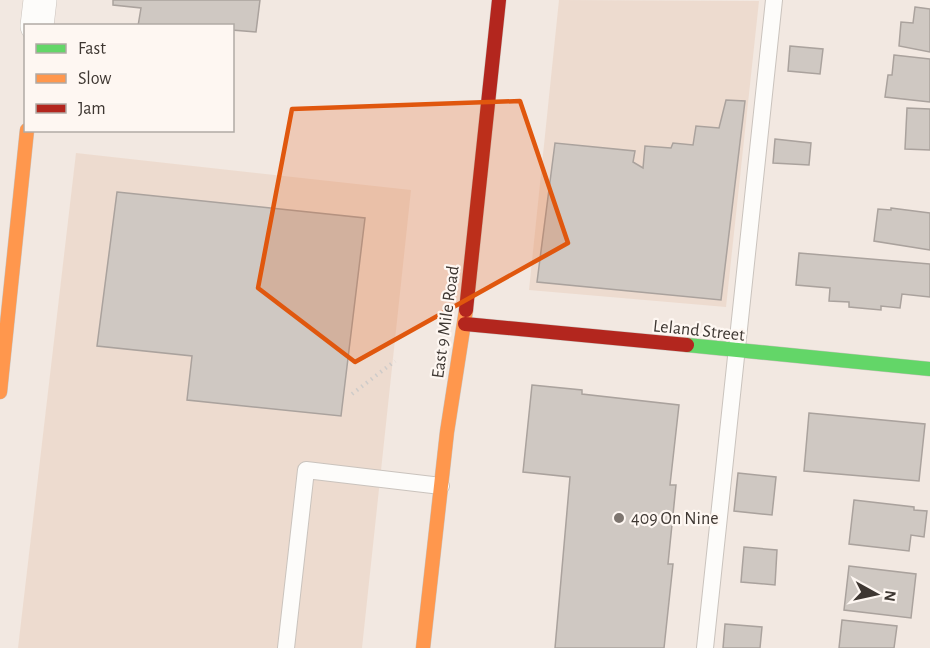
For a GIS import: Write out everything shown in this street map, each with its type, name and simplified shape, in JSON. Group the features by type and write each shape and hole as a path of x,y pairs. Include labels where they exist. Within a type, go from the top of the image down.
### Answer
{"street":[{"path":"37,24 40,0"},
{"name":"East 9 Mile Road","path":"423,648 447,432 465,324 499,0"},
{"path":"0,392 27,132"},
{"name":"Leland Street","path":"465,324 930,369"}],"lane":[{"path":"705,648 774,0"},
{"path":"286,648 306,470 441,486"}],"path":[{"path":"352,394 395,361"}],"highlighted area":[{"path":"520,101 568,243 355,362 258,288 292,109"}],"shaded area":[{"path":"559,0 759,1 726,307 529,290"},
{"path":"76,153 411,190 362,648 18,648"}],"building":[{"path":"113,0 260,0 256,32 234,30 234,24 138,24 141,8 113,5"},
{"path":"915,7 930,9 930,52 899,46 901,22 913,23"},
{"path":"790,46 823,49 820,74 788,71"},
{"path":"894,55 930,59 930,102 885,97 888,75 892,75"},
{"path":"726,100 745,101 721,300 537,282 555,143 635,151 633,162 643,168 645,146 671,148 673,143 693,145 696,126 719,128"},
{"path":"907,108 930,109 930,150 905,149"},
{"path":"775,139 811,143 809,165 773,163"},
{"path":"117,192 365,218 341,416 187,400 192,356 97,346"},
{"path":"891,208 930,213 930,250 874,241 878,209 891,210"},
{"path":"799,253 930,264 930,297 902,294 900,308 881,306 881,310 849,307 849,302 829,301 830,288 796,285"},
{"name":"409 On Nine","path":"532,385 582,390 582,394 679,405 670,485 676,485 668,564 673,564 664,648 555,648 570,477 523,472"},
{"path":"809,413 925,424 919,481 804,471"},
{"path":"738,473 776,477 772,515 734,511"},
{"path":"854,500 914,507 914,510 927,511 924,537 911,535 909,551 849,544"},
{"path":"744,547 777,550 775,585 741,582"},
{"path":"849,566 916,574 911,618 844,610"},
{"path":"842,620 897,626 894,648 839,648"},
{"path":"725,624 762,627 760,648 723,648"}],"traffic: fast":[{"path":"687,345 930,369"}],"traffic: slow":[{"path":"0,392 27,132"},
{"path":"423,648 447,432 466,310"}],"traffic: jam":[{"path":"466,310 499,0"},
{"path":"465,324 687,345"}],"place":[{"name":"409 On Nine","path":"619,518"}]}
